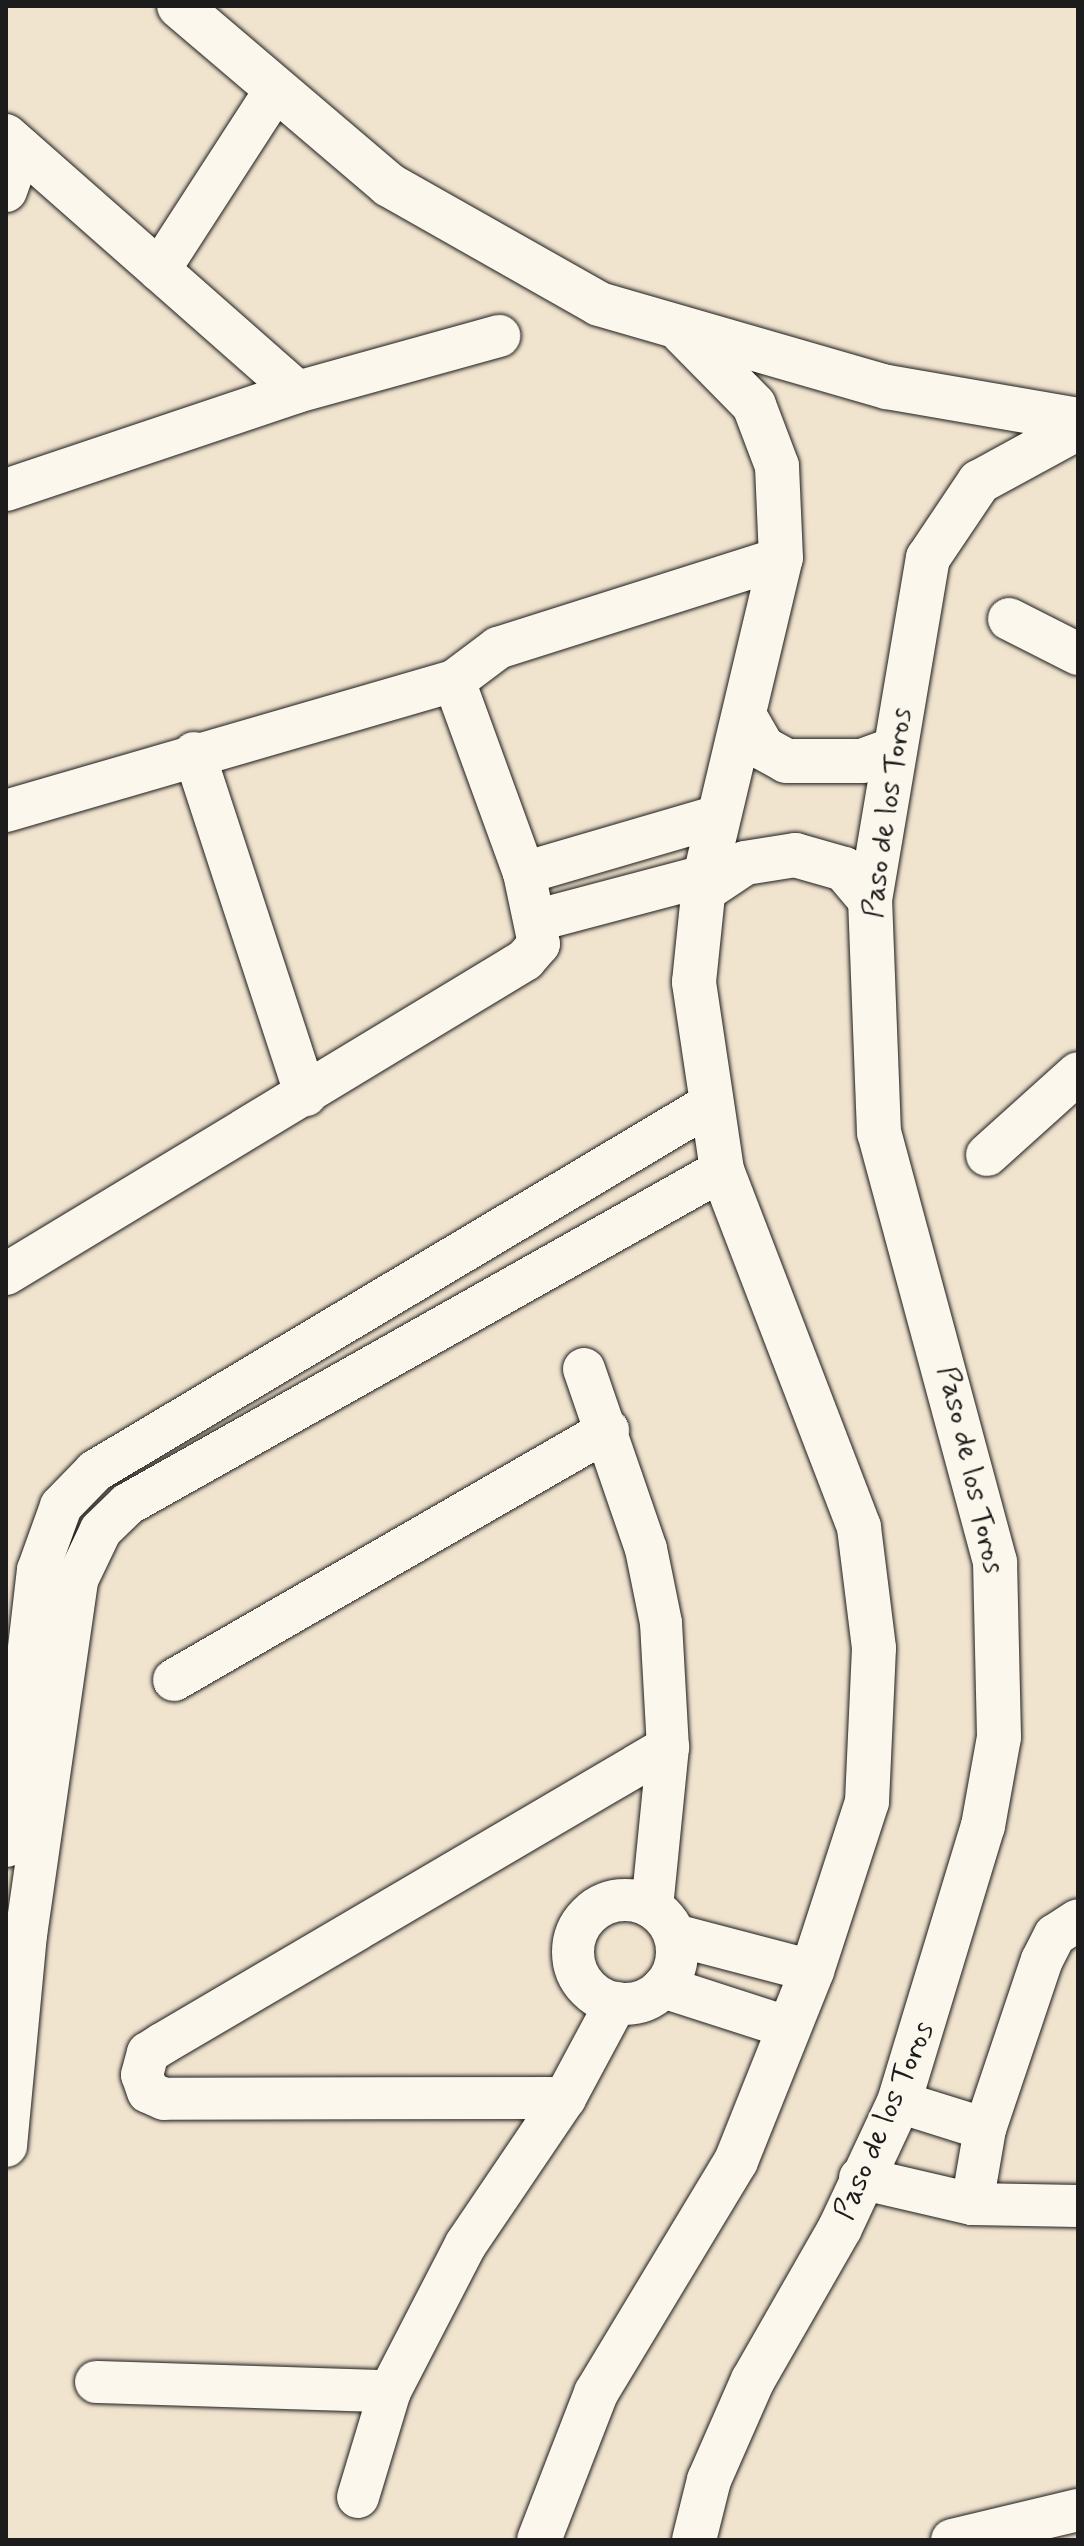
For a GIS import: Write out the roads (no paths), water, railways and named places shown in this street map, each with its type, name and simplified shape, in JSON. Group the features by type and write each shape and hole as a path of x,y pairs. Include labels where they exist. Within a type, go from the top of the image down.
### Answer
{"street":[{"path":"179,6 275,91 389,185 599,304 682,332 887,387 1078,420"},
{"path":"159,270 275,91"},
{"path":"13,142 297,392"},
{"path":"6,191 13,142"},
{"path":"539,2540 596,2393 736,2161 812,1971 867,1802 874,1648 859,1527 722,1170 707,1106 694,982 704,884 781,558 777,466 754,405 682,332"},
{"path":"6,490 297,392 499,336"},
{"name":"Paso de los Toros","path":"694,2540 709,2480 753,2380 899,2102 983,1826 999,1737 1001,1645 995,1562 879,1133 870,900 928,558 948,521 979,482 1078,428"},
{"path":"6,811 194,753 454,681 498,648 781,558"},
{"path":"1009,619 1078,654"},
{"path":"10,1258 306,1095 525,960 539,944 538,920 524,873 454,681"},
{"path":"744,715 763,748 786,761 862,761 895,749"},
{"path":"194,753 306,1095"},
{"path":"524,873 719,816"},
{"path":"538,920 704,884 745,863 795,855 844,869 870,900"},
{"path":"987,1155 1078,1073"},
{"path":"6,1846 38,1570 61,1506 95,1471 707,1106"},
{"path":"6,2146 21,1876 77,1580 101,1530 128,1504 722,1170"},
{"path":"584,1369 608,1430 646,1549 661,1623 668,1747 663,1921 678,1953 663,1987 650,1998 616,2003 585,1985 577,1969 577,1933 600,1906 617,1900 663,1921 812,1971"},
{"path":"174,1680 608,1430"},
{"path":"565,2098 164,2099 148,2092 142,2075 148,2053 162,2044 668,1747"},
{"path":"972,2204 985,2129 1042,1960 1055,1935 1078,1920"},
{"path":"663,1987 790,2028"},
{"path":"358,2497 390,2391 466,2244 565,2098 616,2003"},
{"path":"899,2102 985,2129"},
{"path":"860,2178 972,2204 1078,2206"},
{"path":"96,2382 390,2391"},
{"path":"952,2540 1010,2532 1078,2510"}]}
